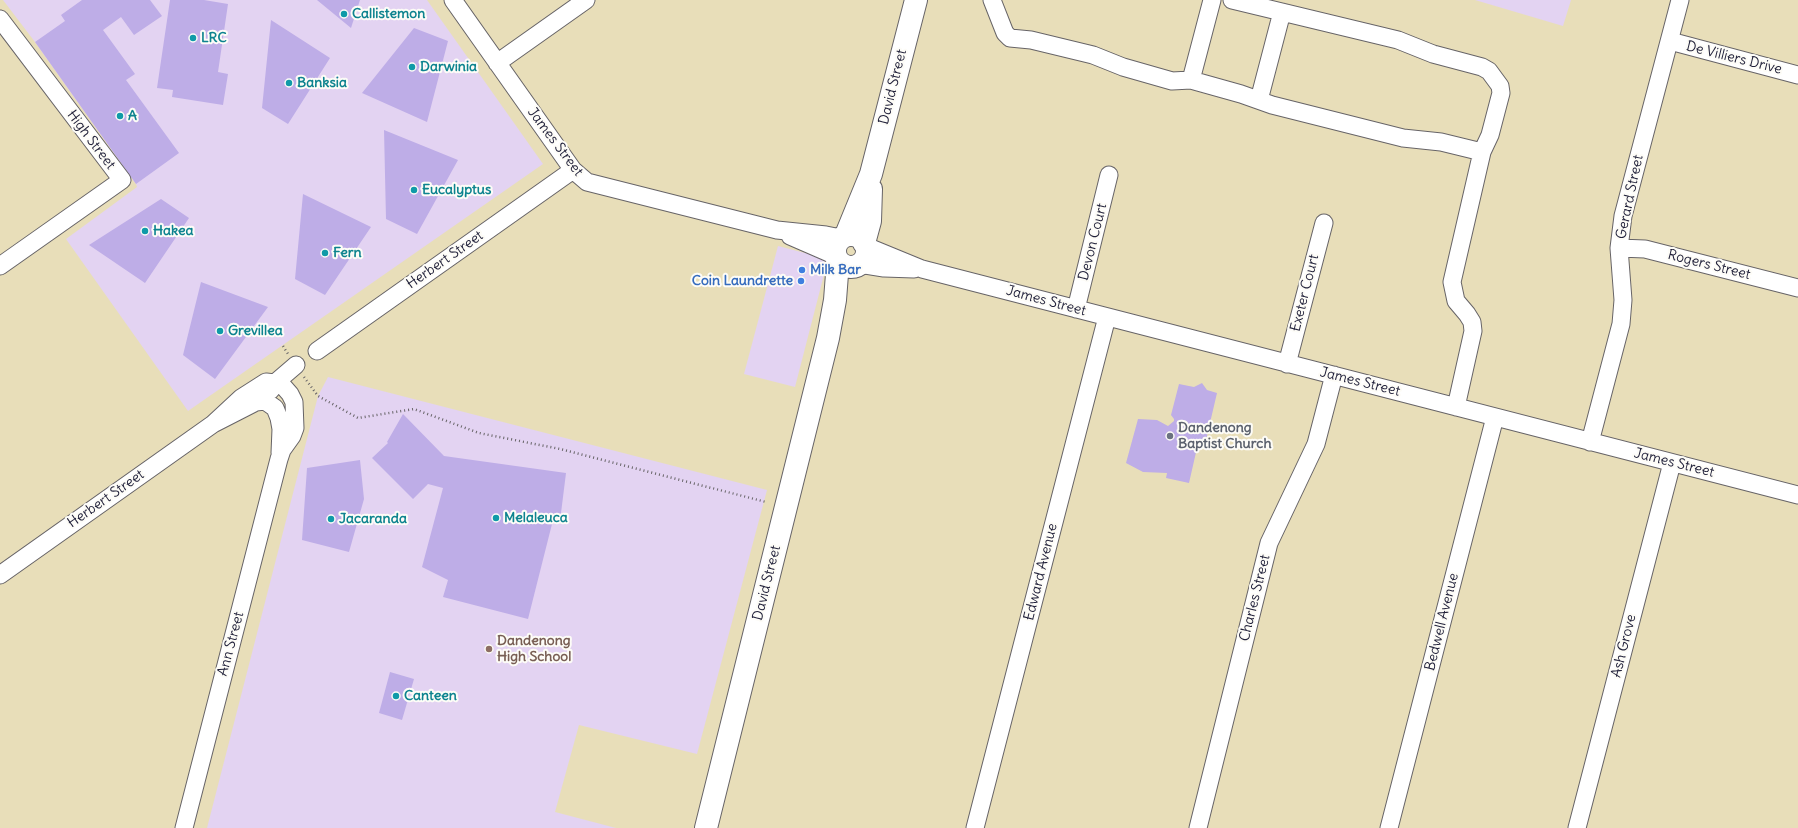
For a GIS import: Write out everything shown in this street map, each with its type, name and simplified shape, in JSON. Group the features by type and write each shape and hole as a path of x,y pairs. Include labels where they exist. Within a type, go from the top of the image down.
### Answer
{"main road":[{"name":"David Street","path":"706,828 828,338 916,0"}],"street":[{"name":"James Street","path":"452,0 573,170 586,182 777,230 851,251 1798,495"},
{"path":"497,63 586,0"},
{"path":"992,0 1005,33 1010,38 1031,40 1093,56 1123,68 1172,81 1191,80 1272,105 1403,138 1441,142 1482,152"},
{"path":"1191,80 1212,0"},
{"path":"1232,0 1398,40 1433,54 1482,67 1489,71 1500,86 1501,93 1490,135 1482,152 1452,282 1456,301 1472,322 1473,331 1456,407"},
{"name":"Gerard Street","path":"1590,442 1621,324 1623,300 1619,248 1623,216 1680,0"},
{"path":"1259,100 1282,12"},
{"name":"High Street","path":"0,19 122,180 0,266"},
{"name":"De Villiers Drive","path":"1670,41 1798,75"},
{"name":"Herbert Street","path":"317,351 573,170"},
{"name":"Devon Court","path":"1076,309 1109,175"},
{"name":"Exeter Court","path":"1287,364 1324,222"},
{"name":"Rogers Street","path":"1619,248 1644,249 1798,288"},
{"name":"Edward Avenue","path":"975,828 1107,317"},
{"name":"Herbert Street","path":"213,424 236,402 257,386 268,382 275,383 296,366"},
{"name":"Charles Street","path":"1198,828 1269,543 1316,444 1334,375"},
{"path":"264,400 275,383"},
{"name":"Ann Street","path":"184,828 279,459 282,450 293,434 295,412 294,402 290,394 283,386 275,383"},
{"name":"Herbert Street","path":"0,575 213,424 256,402 264,400"},
{"name":"Ann Street","path":"264,400 275,408 279,418 281,442 279,459"},
{"name":"Bedwell Avenue","path":"1389,828 1495,417"},
{"name":"Ash Grove","path":"1577,828 1672,463"}],"path":[{"path":"318,396 358,418 414,409 479,433 560,449 766,502"}],"shaded area":[{"path":"3,0 427,0 543,164 188,411 66,239 137,187 136,184 35,42"},
{"path":"1475,0 1571,0 1563,26"},
{"path":"778,246 828,259 795,387 744,374"},
{"name":"Dandenong High School","path":"328,377 767,490 697,754 579,725 555,812 616,828 207,828 318,396"}],"building":[{"name":"A","path":"82,0 150,0 162,16 134,35 121,17 103,30 135,74 126,80 179,153 136,184 35,42 65,21 61,15"},
{"name":"LRC","path":"170,0 204,0 228,4 218,72 228,74 223,105 172,97 173,90 157,88"},
{"name":"Callistemon","path":"317,0 360,0 351,28"},
{"name":"Banksia","path":"271,20 330,58 288,124 262,108"},
{"name":"Darwinia","path":"414,28 448,41 427,122 362,93"},
{"name":"Eucalyptus","path":"384,130 458,160 417,234 386,219"},
{"name":"Fern","path":"303,194 371,227 325,295 295,279"},
{"name":"Hakea","path":"161,199 189,218 145,283 89,245"},
{"name":"Grevillea","path":"201,282 268,307 215,379 183,355"},
{"name":"Dandenong Baptist Church","path":"1202,383 1207,390 1217,393 1206,440 1204,439 1202,449 1197,448 1189,483 1166,478 1167,473 1143,472 1126,463 1138,419 1157,420 1168,426 1174,421 1171,415 1179,384 1194,387"},
{"name":"Melaleuca","path":"403,414 444,456 566,473 561,513 552,524 528,619 443,597 448,580 422,567 443,488 428,484 413,499 372,458 388,443 387,442"},
{"name":"Jacaranda","path":"360,460 364,499 349,552 302,540 307,468"},
{"name":"Canteen","path":"390,672 414,679 402,720 379,713"}],"place":[{"name":"Callistemon","path":"344,14"},
{"name":"LRC","path":"193,38"},
{"name":"Darwinia","path":"412,67"},
{"name":"Banksia","path":"289,83"},
{"name":"A","path":"120,116"},
{"name":"Eucalyptus","path":"414,190"},
{"name":"Hakea","path":"145,231"},
{"name":"Fern","path":"325,253"},
{"name":"Milk Bar","path":"802,270"},
{"name":"Coin Laundrette","path":"801,281"},
{"name":"Grevillea","path":"220,331"},
{"name":"Dandenong Baptist Church","path":"1170,436"},
{"name":"Melaleuca","path":"496,518"},
{"name":"Jacaranda","path":"331,519"},
{"name":"Dandenong High School","path":"489,649"},
{"name":"Canteen","path":"396,696"}]}
